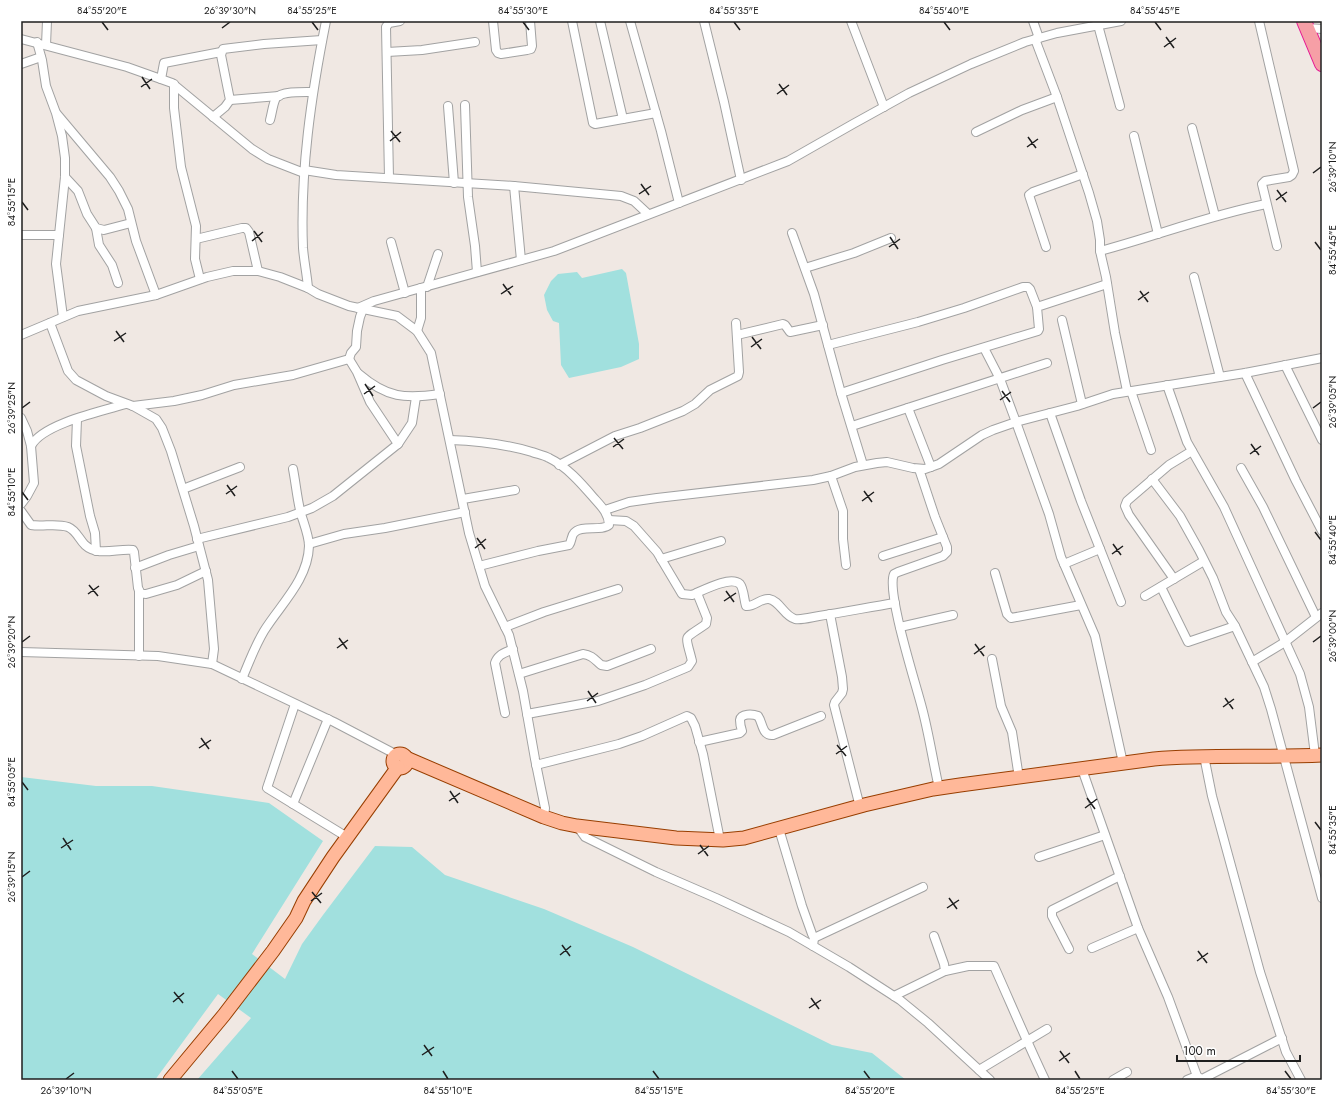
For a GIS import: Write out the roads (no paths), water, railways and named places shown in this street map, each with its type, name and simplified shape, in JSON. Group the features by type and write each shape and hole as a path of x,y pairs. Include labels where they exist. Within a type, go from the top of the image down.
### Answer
{"highway":[{"path":"1306,24 1322,64"}],"main road":[{"path":"170,1080 224,1015 274,951 296,918 304,901 400,760 562,823 676,838 720,840 744,838 860,807 939,788 1182,756 1284,757 1318,755"}],"street":[{"path":"47,21 41,44 41,57 46,86 56,113 64,150 65,177 56,264 63,317"},
{"path":"308,288 304,250 304,172 313,92 326,21"},
{"path":"389,178 386,25 400,21"},
{"path":"493,21 496,50 501,54 531,49 530,21"},
{"path":"572,21 592,122 596,124 656,114"},
{"path":"600,21 623,119"},
{"path":"630,21 679,203"},
{"path":"704,21 741,180"},
{"path":"851,21 884,107"},
{"path":"1033,21 1037,39 1083,174 1097,221 1100,251 1108,284 1115,333 1129,391 1151,450"},
{"path":"360,308 374,300 405,293 554,251 788,161 909,93 972,64 1037,39 1057,33 1121,21"},
{"path":"1259,21 1294,171 1289,177 1267,180 1262,183 1277,246"},
{"path":"1100,24 1120,106"},
{"path":"1306,24 1322,29"},
{"path":"21,39 127,67 174,84 257,153 268,159 304,172 514,186 621,196 634,201 648,214"},
{"path":"161,79 164,63 221,52 223,49 228,48 322,40"},
{"path":"386,52 422,50 475,42"},
{"path":"213,117 228,104 230,100 221,52"},
{"path":"21,64 41,57"},
{"path":"174,84 174,108 181,167 196,226 195,259 200,280"},
{"path":"230,100 313,92"},
{"path":"270,120 275,100 279,96"},
{"path":"976,132 1016,112 1057,97"},
{"path":"465,105 469,209 475,246 476,272"},
{"path":"448,106 454,183"},
{"path":"56,113 110,177 119,191 128,209 136,241 156,295"},
{"path":"1192,128 1215,216"},
{"path":"1134,136 1158,234"},
{"path":"1046,247 1029,195 1033,192 1083,174"},
{"path":"65,177 78,190 90,220 96,228 100,245 112,265 118,283"},
{"path":"514,186 521,260"},
{"path":"1100,251 1141,240 1232,211 1266,204"},
{"path":"96,228 104,230 131,223"},
{"path":"196,239 246,228 249,232 258,271"},
{"path":"792,233 823,325 841,393 863,465"},
{"path":"21,235 59,235"},
{"path":"805,268 854,253 891,238"},
{"path":"391,242 405,293"},
{"path":"417,331 421,318 424,287 438,254"},
{"path":"21,335 78,311 156,295 200,280 233,271 258,271 280,277 308,288 318,294 360,308 397,316 417,331 431,353 469,533 485,586 505,626 513,649 545,808 544,817"},
{"path":"1194,277 1220,377"},
{"path":"1037,307 1108,284"},
{"path":"828,345 918,322 964,308 1023,287 1028,287 1030,289 1037,307 1038,331 841,393"},
{"path":"349,359 356,347 360,308"},
{"path":"1062,320 1082,404"},
{"path":"50,323 68,371 76,380 106,396 130,405 156,419 162,428 183,489 208,580 213,627 214,649 212,664"},
{"path":"560,465 615,436 683,411 695,404 710,390 738,376 736,323"},
{"path":"737,335 783,324 785,324 790,332 823,325"},
{"path":"984,348 1000,379 1049,514 1064,564 1095,636 1123,763"},
{"path":"605,510 629,502 657,498 790,484 831,476 863,465 877,462 887,462 919,469 931,467 939,464 982,435 1016,422 1113,394 1245,373 1322,358"},
{"path":"349,359 357,372 370,402 398,444"},
{"path":"31,446 34,440 50,429 77,419 130,405 174,401 202,395 234,384 294,375 349,359"},
{"path":"852,426 1047,363"},
{"path":"1285,365 1322,440"},
{"path":"357,372 380,389 399,395 416,397 440,394"},
{"path":"1245,373 1296,481 1322,531"},
{"path":"1167,385 1183,432 1192,451 1224,507 1298,669 1306,692 1318,755"},
{"path":"136,568 198,542 301,513 333,496 398,444 412,423 416,397"},
{"path":"908,408 931,467"},
{"path":"1050,413 1121,602"},
{"path":"21,418 27,431 31,446 34,483 21,504"},
{"path":"77,419 76,446 90,516 95,533 96,550"},
{"path":"450,440 483,442 515,447 549,458 560,465 590,494 605,510 609,520 609,525 606,528 582,529 576,531 573,534 572,542 569,545 538,551 479,566"},
{"path":"1174,579 1125,508 1127,501 1152,479 1169,465 1192,451"},
{"path":"183,489 240,467"},
{"path":"1241,468 1321,614 1285,642 1252,662"},
{"path":"242,679 252,654 264,632 298,582 307,562 309,544 301,513 293,469"},
{"path":"919,469 948,550 946,554 894,574 892,581 900,626 923,709 939,788"},
{"path":"831,476 842,511 846,565"},
{"path":"1152,479 1188,529 1204,561 1226,612 1235,626 1264,687 1322,898"},
{"path":"463,499 514,490"},
{"path":"21,511 31,525 59,525 70,528 85,545 96,550 105,552 133,550 139,590 139,656"},
{"path":"309,544 344,534 385,528 465,512"},
{"path":"609,520 626,522 634,526 661,559 682,594 692,595 724,582 736,582 742,588 743,599 746,606 751,606 766,599 770,599 775,602 789,617 796,619 895,603"},
{"path":"883,556 943,537"},
{"path":"661,559 721,541"},
{"path":"1064,564 1100,549"},
{"path":"1145,596 1204,561"},
{"path":"139,590 141,594 160,591 177,585 206,571"},
{"path":"995,573 1007,614 1011,618 1082,605"},
{"path":"1161,587 1188,642 1235,626"},
{"path":"505,626 618,589"},
{"path":"527,714 598,701 645,685 688,667 692,661 686,644 686,639 688,635 706,624 708,621 696,593"},
{"path":"830,614 843,689 834,706 860,807"},
{"path":"900,626 953,615"},
{"path":"505,713 495,663 496,658 513,649"},
{"path":"519,674 583,654 592,657 602,666 607,666 650,649"},
{"path":"21,652 158,656 212,664 328,719 400,760"},
{"path":"992,659 1001,706 1012,732 1019,778"},
{"path":"295,704 267,788 347,837"},
{"path":"699,742 740,733 742,731 740,720 744,716 752,714 758,716 764,731 770,736 821,716"},
{"path":"536,765 625,742 687,716 691,718 695,726 720,840"},
{"path":"293,804 328,719"},
{"path":"1204,756 1212,796 1260,972 1286,1052 1301,1080"},
{"path":"1082,769 1138,928 1168,997 1197,1076 1201,1079 1204,1078 1282,1038"},
{"path":"577,826 585,837 656,872 716,898 783,930 813,942 894,996 928,1023 990,1080"},
{"path":"779,829 813,942"},
{"path":"1039,857 1105,835"},
{"path":"1069,949 1052,916 1052,910 1120,876"},
{"path":"813,942 923,887"},
{"path":"1092,948 1138,928"},
{"path":"934,936 945,971"},
{"path":"894,996 945,971 968,966 994,966 1018,1018 1026,1041 1045,1080"},
{"path":"979,1070 1047,1029"},
{"path":"1113,1080 1127,1072"},
{"path":"1187,1080 1197,1076"}],"water":[{"path":"622,269 626,273 639,344 639,359 621,367 569,378 561,365 559,323 553,321 547,310 544,295 551,281 558,274 577,272 582,278"},
{"path":"21,777 96,786 152,786 269,803 323,841 252,954 285,979 302,944 375,846 412,847 445,875 544,909 633,947 832,1045 872,1053 906,1080 197,1080 251,1018 218,994 155,1080 21,1080"}]}
